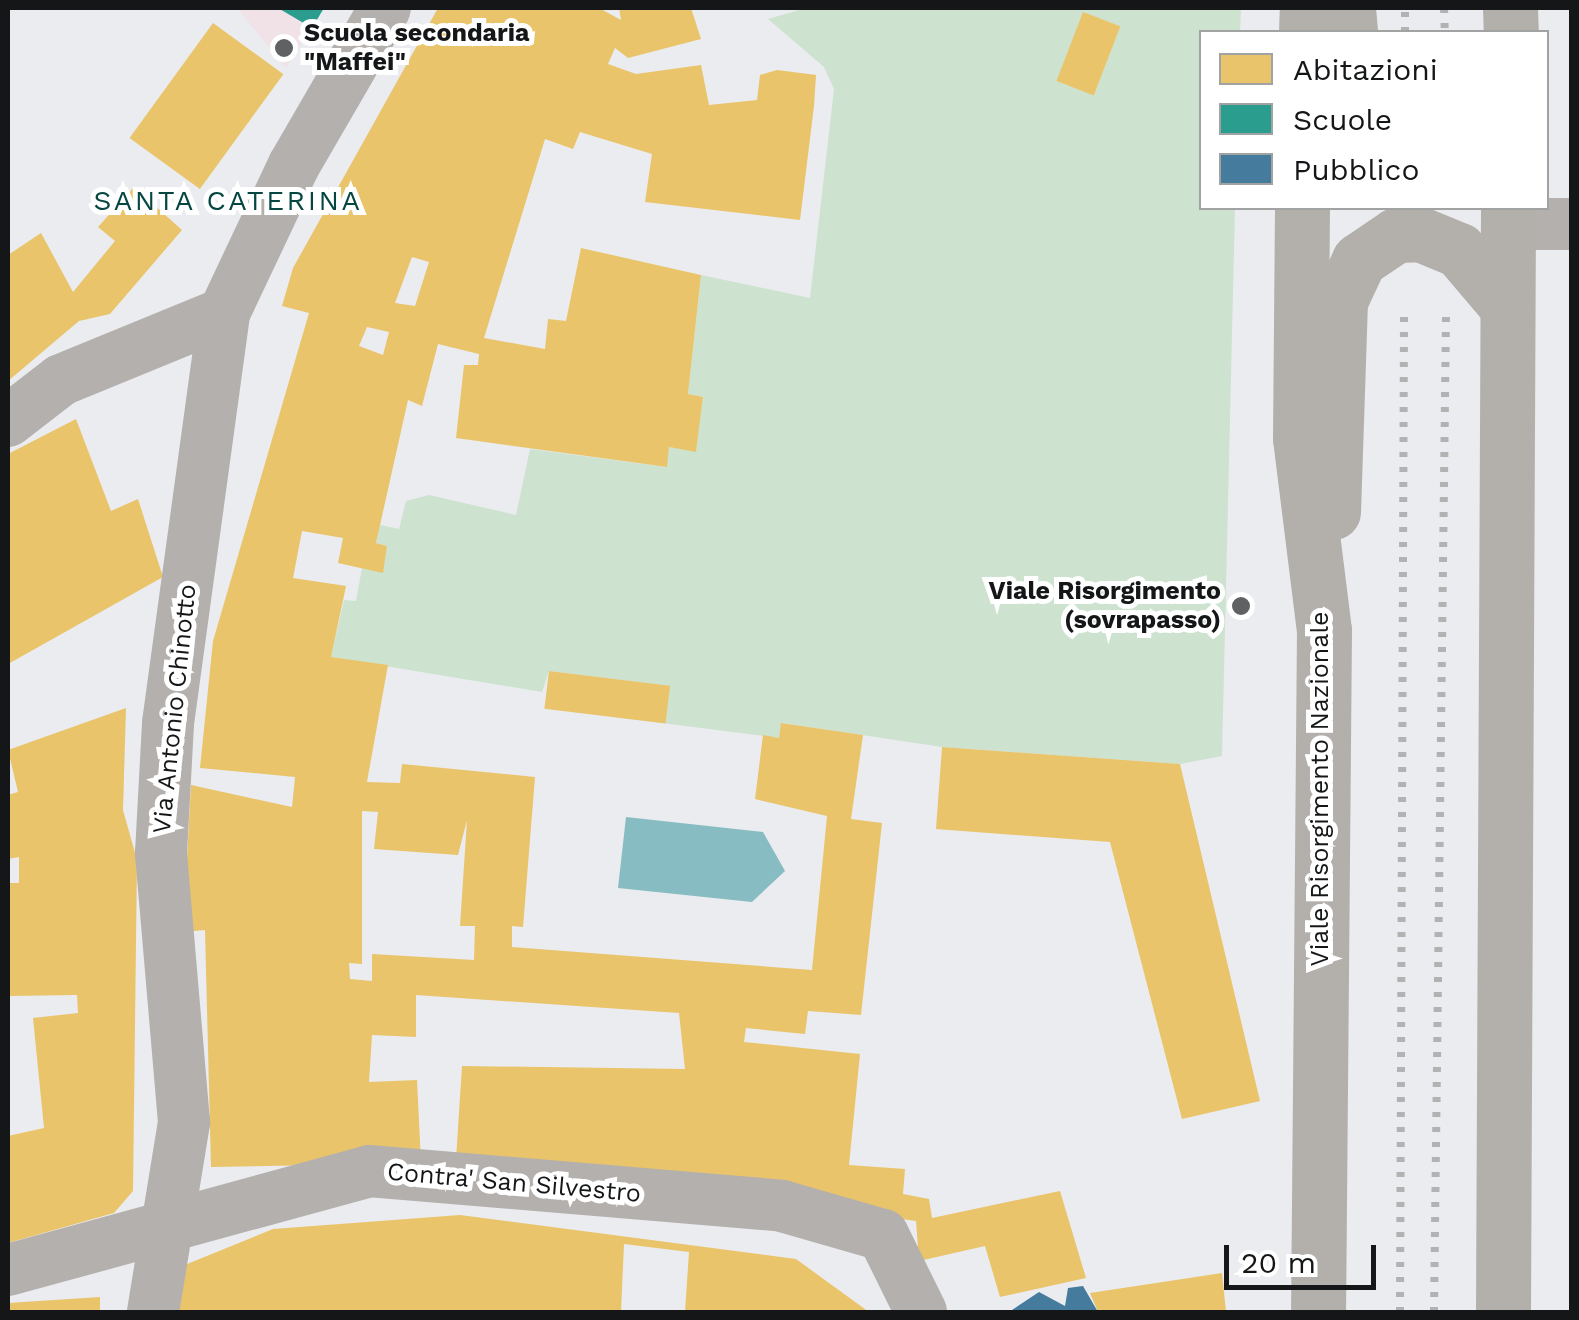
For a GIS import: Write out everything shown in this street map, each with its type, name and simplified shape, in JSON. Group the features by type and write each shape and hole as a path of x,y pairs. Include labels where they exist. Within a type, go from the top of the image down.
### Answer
{"main road":[{"name":"Viale Risorgimento Nazionale","path":"1302,210 1300,438 1324,630 1318,1312"},
{"path":"1503,1312 1508,216"},
{"path":"1324,630 1340,301 1359,260 1396,236 1420,234 1459,250 1505,304"}],"street":[{"name":"Via Antonio Chinotto","path":"153,1312 184,1122 161,853 168,723 224,314 294,164 385,8"},
{"path":"1508,216 1572,224"},
{"path":"8,421 60,380 224,314"},
{"name":"Contra' San Silvestro","path":"8,1270 369,1171 782,1206 883,1236 921,1312"}],"shaded area":[{"name":"Scuola secondaria \"Maffei\"","path":"237,8 324,8 286,68"}],"green space":[{"path":"806,8 1241,8 1240,30 1199,30 1199,210 1235,210 1222,756 1180,764 942,747 782,723 779,738 662,723 669,686 549,671 542,692 331,657 344,600 356,601 362,568 387,546 376,543 380,525 399,529 406,501 429,495 516,515 530,449 666,467 669,447 696,451 703,397 688,394 701,275 810,298 834,89 824,67 768,19","holes":["1083,13 1120,26 1094,95 1057,81"]}],"water":[{"path":"626,817 763,832 785,871 752,902 618,888"}],"building: Abitazioni":[{"path":"438,8 599,8 621,20 619,8 691,8 701,39 628,58 615,48 608,64 636,74 701,65 709,105 757,100 760,75 777,70 816,75 800,220 645,202 652,154 580,132 573,149 545,139 484,338 545,349 548,319 566,321 581,248 701,275 688,394 703,397 696,452 669,447 667,467 456,438 464,365 478,365 479,354 438,344 422,406 408,400 376,543 387,546 383,573 338,563 343,538 302,531 293,578 346,586 331,657 388,665 367,782 400,783 402,764 535,777 523,927 512,926 512,947 812,970 827,816 755,799 763,735 779,738 781,723 863,735 851,819 882,823 861,1015 808,1011 805,1034 746,1028 744,1042 860,1054 849,1165 905,1169 903,1194 929,1199 932,1218 1060,1191 1086,1278 1000,1297 985,1246 919,1261 916,1221 456,1159 462,1066 685,1069 679,1013 416,995 416,1037 372,1035 369,1082 417,1080 421,1163 211,1167 205,930 183,932 191,785 292,807 295,777 200,768 213,641 309,313 282,306 293,268","holes":["412,257 429,262 415,306 395,303","367,327 389,332 383,355 359,346","362,811 378,812 374,849 458,855 467,820 460,926 475,926 474,960 372,954 372,981 350,979 349,963 362,964"]},
{"path":"1083,12 1120,26 1094,95 1056,81"},
{"path":"213,23 283,74 200,189 130,138"},
{"path":"134,187 182,230 110,314 79,321 8,381 8,255 41,233 73,292 115,241 98,227"},
{"path":"76,419 111,511 138,499 163,577 8,664 8,454"},
{"path":"549,671 670,686 665,724 544,709"},
{"path":"126,708 123,810 137,860 133,1191 114,1213 8,1243 8,1136 44,1128 33,1018 78,1013 77,995 8,996 8,883 19,883 19,857 8,859 8,795 18,792 8,750"},
{"path":"942,747 1180,764 1260,1101 1182,1119 1110,842 936,829"},
{"path":"460,1215 796,1259 869,1312 685,1312 689,1252 624,1244 621,1312 168,1312 170,1271 273,1229"},
{"path":"1222,1273 1226,1312 1098,1312 1090,1293"},
{"path":"100,1297 100,1312 8,1312 8,1303"}],"building: Scuole":[{"path":"278,8 324,8 312,28"}],"building: Pubblico":[{"path":"1083,1286 1098,1312 1009,1312 1039,1292 1065,1306 1068,1288"}],"railway":[{"path":"1405,8 1405,30"},
{"path":"1444,8 1445,30"},
{"path":"1400,1312 1404,309"},
{"path":"1434,1312 1446,310"}],"place":[{"name":"Scuola secondaria \"Maffei\"","path":"284,48"},
{"name":"Viale Risorgimento (sovrapasso)","path":"1241,606"}],"district":[{"name":"SANTA CATERINA","path":"228,201"}]}
